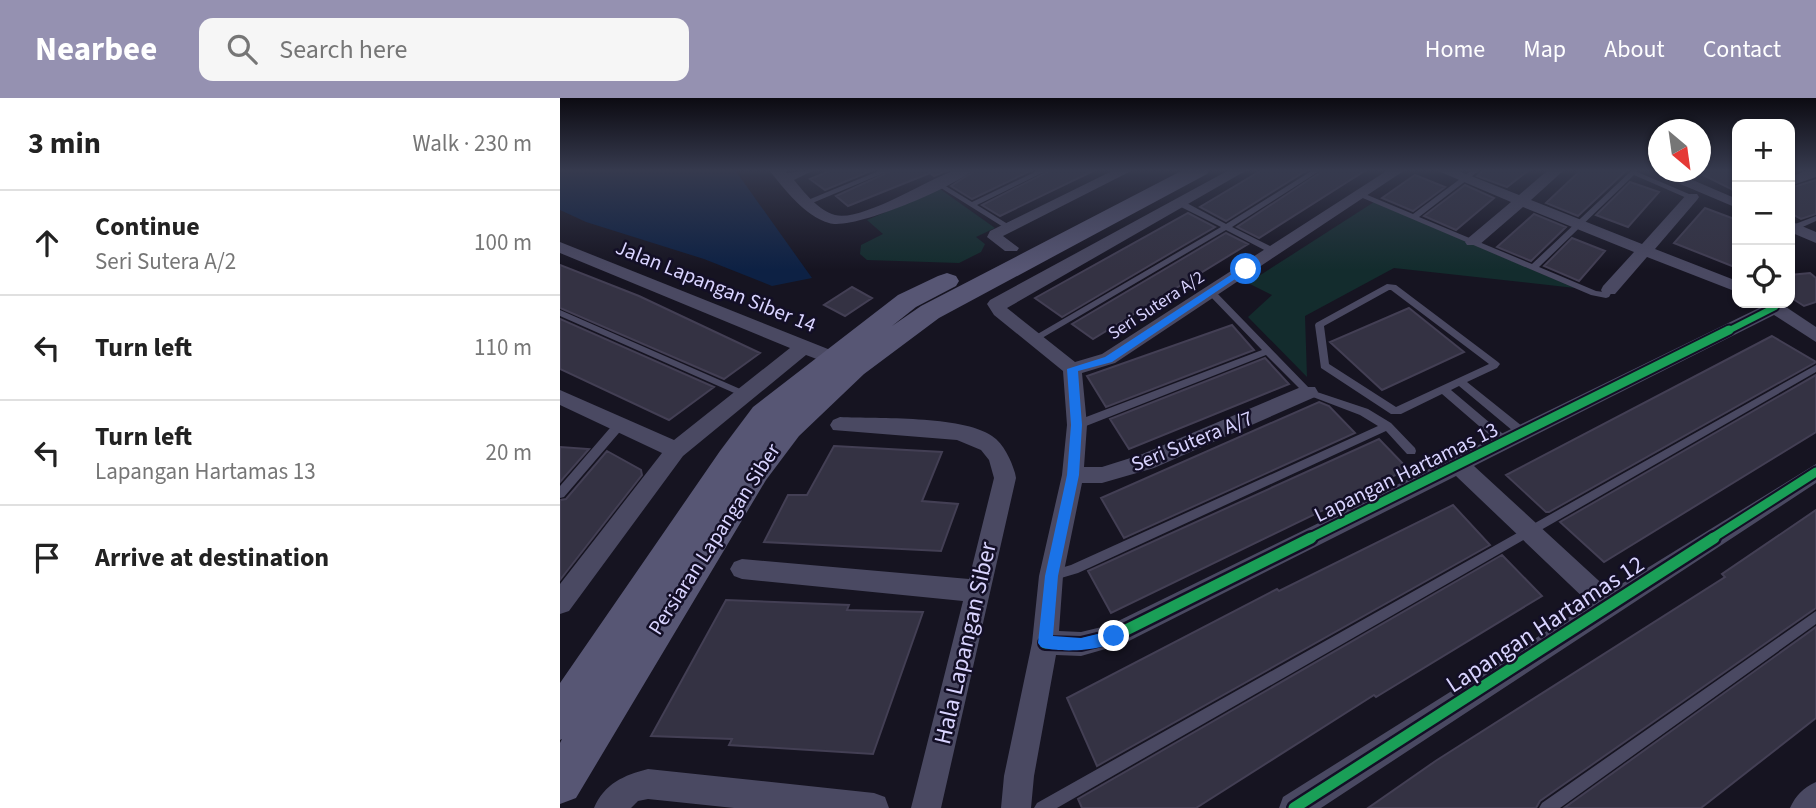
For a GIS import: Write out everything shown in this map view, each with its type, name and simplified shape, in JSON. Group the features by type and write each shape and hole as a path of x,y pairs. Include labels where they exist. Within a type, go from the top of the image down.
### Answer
{"main road":[{"name":"Persiaran Lapangan Siber","path":"560,782 774,443 843,363 907,301 1009,238 1113,203"},
{"name":"Persiaran Lapangan Siber","path":"560,719 731,460 764,415 843,363 930,312 1134,203"}],"street":[{"path":"809,203 834,220 849,220 889,203"},
{"path":"1009,238 1069,203"},
{"path":"1016,808 1019,776 1045,643 1051,576 1073,475 1077,425 1072,369 1000,311 996,304 1142,203"},
{"name":"Seri Sutera A/2","path":"1072,369 1108,359 1350,203"},
{"path":"1474,242 1519,203"},
{"path":"1527,203 1732,285"},
{"path":"1609,290 1686,203"},
{"path":"1795,229 1816,238"},
{"name":"Jalan Lapangan Siber 14","path":"560,247 843,363"},
{"name":"Lapangan Hartamas 13","path":"1045,643 1081,644 1114,636 1514,438 1766,308"},
{"path":"1776,308 1816,335"},
{"path":"560,603 676,450 804,347"},
{"name":"Seri Sutera A/7","path":"1073,475 1102,475 1146,462 1308,393"},
{"path":"560,397 676,450"},
{"name":"Hala Lapangan Siber","path":"840,425 956,432 983,440 1003,464 1004,478 926,808"},
{"path":"1459,465 1609,606"},
{"name":"Lapangan Hartamas 12","path":"1294,808 1816,472"},
{"path":"742,569 978,591"},
{"path":"609,808 630,788 648,785 874,808"}],"lane":[{"path":"968,203 1009,238"},
{"path":"971,205 975,203"},
{"path":"1195,203 1226,227 1273,251"},
{"path":"1034,339 1265,203"},
{"path":"1380,203 1594,293 1606,295 1609,290"},
{"path":"1414,217 1433,203"},
{"path":"1534,267 1600,203"},
{"path":"1795,226 1816,218"},
{"path":"1387,287 1393,287 1495,363 1460,382 1397,411 1391,410 1324,366 1319,325 1387,287"},
{"path":"1211,292 1308,393 1364,412 1387,426 1411,451"},
{"path":"560,313 744,394"},
{"path":"1077,425 1267,351"},
{"path":"1042,808 1816,368"},
{"path":"1460,382 1514,438"},
{"path":"1443,389 1514,438"},
{"path":"560,494 620,424"},
{"path":"1051,576 1074,569 1387,426"},
{"path":"1547,808 1816,617"}],"green space":[{"path":"907,203 960,203 995,228 976,237 985,244 981,252 959,263 867,260 860,254 861,245 883,234 867,220"},
{"path":"1372,203 1377,203 1575,288 1394,268 1305,316 1307,377 1248,317 1272,295 1248,283"}],"water":[{"path":"560,203 759,203 812,278 772,286 704,259 586,222 560,210"}],"building":[{"path":"986,203 1027,203 1000,216 982,205"},
{"path":"1206,203 1254,203 1226,221 1200,207"},
{"path":"1273,203 1314,203 1259,238 1237,227"},
{"path":"1394,203 1423,203 1413,211"},
{"path":"1441,203 1488,203 1456,230 1424,216"},
{"path":"1546,203 1592,203 1578,216"},
{"path":"1608,203 1649,203 1628,227 1596,215"},
{"path":"1795,203 1816,203 1816,214 1801,219 1795,216"},
{"path":"1705,208 1732,218 1732,266 1674,243"},
{"path":"1188,213 1215,227 1062,317 1035,298"},
{"path":"1534,214 1566,227 1531,261 1497,247"},
{"path":"1226,233 1248,244 1093,339 1072,324"},
{"path":"1572,238 1605,251 1579,281 1544,266"},
{"path":"560,265 639,296 760,353 724,379 560,308"},
{"path":"1810,273 1816,278 1816,302 1804,306 1795,300 1795,274"},
{"path":"852,287 872,298 845,316 824,305"},
{"path":"1409,308 1464,352 1382,390 1330,342"},
{"path":"560,319 714,387 669,420 560,369"},
{"path":"1232,325 1254,350 1106,407 1087,376"},
{"path":"1772,336 1816,362 1549,512 1506,475"},
{"path":"1265,358 1289,384 1129,449 1110,419"},
{"path":"1816,375 1816,432 1604,562 1560,522"},
{"path":"1319,402 1329,406 1355,433 1124,538 1101,498"},
{"path":"1379,439 1408,469 1111,613 1088,571"},
{"path":"834,446 942,452 922,501 958,504 941,551 764,542 788,495 807,495"},
{"path":"560,447 589,449 560,482"},
{"path":"607,451 641,470 642,475 560,580 560,500 566,499"},
{"path":"1453,505 1490,545 1097,766 1067,698 1277,589 1279,591"},
{"path":"1816,510 1816,608 1540,801 1536,808 1368,808 1437,760 1725,577 1722,574"},
{"path":"1502,555 1542,596 1376,697 1374,695 1196,808 1082,808 1078,799"},
{"path":"726,600 849,605 847,610 923,612 873,754 729,745 732,739 651,736"},
{"path":"1816,627 1816,718 1701,808 1564,808"}],"cycle path":[{"path":"1045,643 1081,644 1114,636 1773,308"},
{"path":"1294,808 1816,472"}],"route":[{"path":"1114,636 1081,644 1045,643 1051,576 1073,475 1077,425 1072,393 1072,369 1108,359 1246,269"}]}
